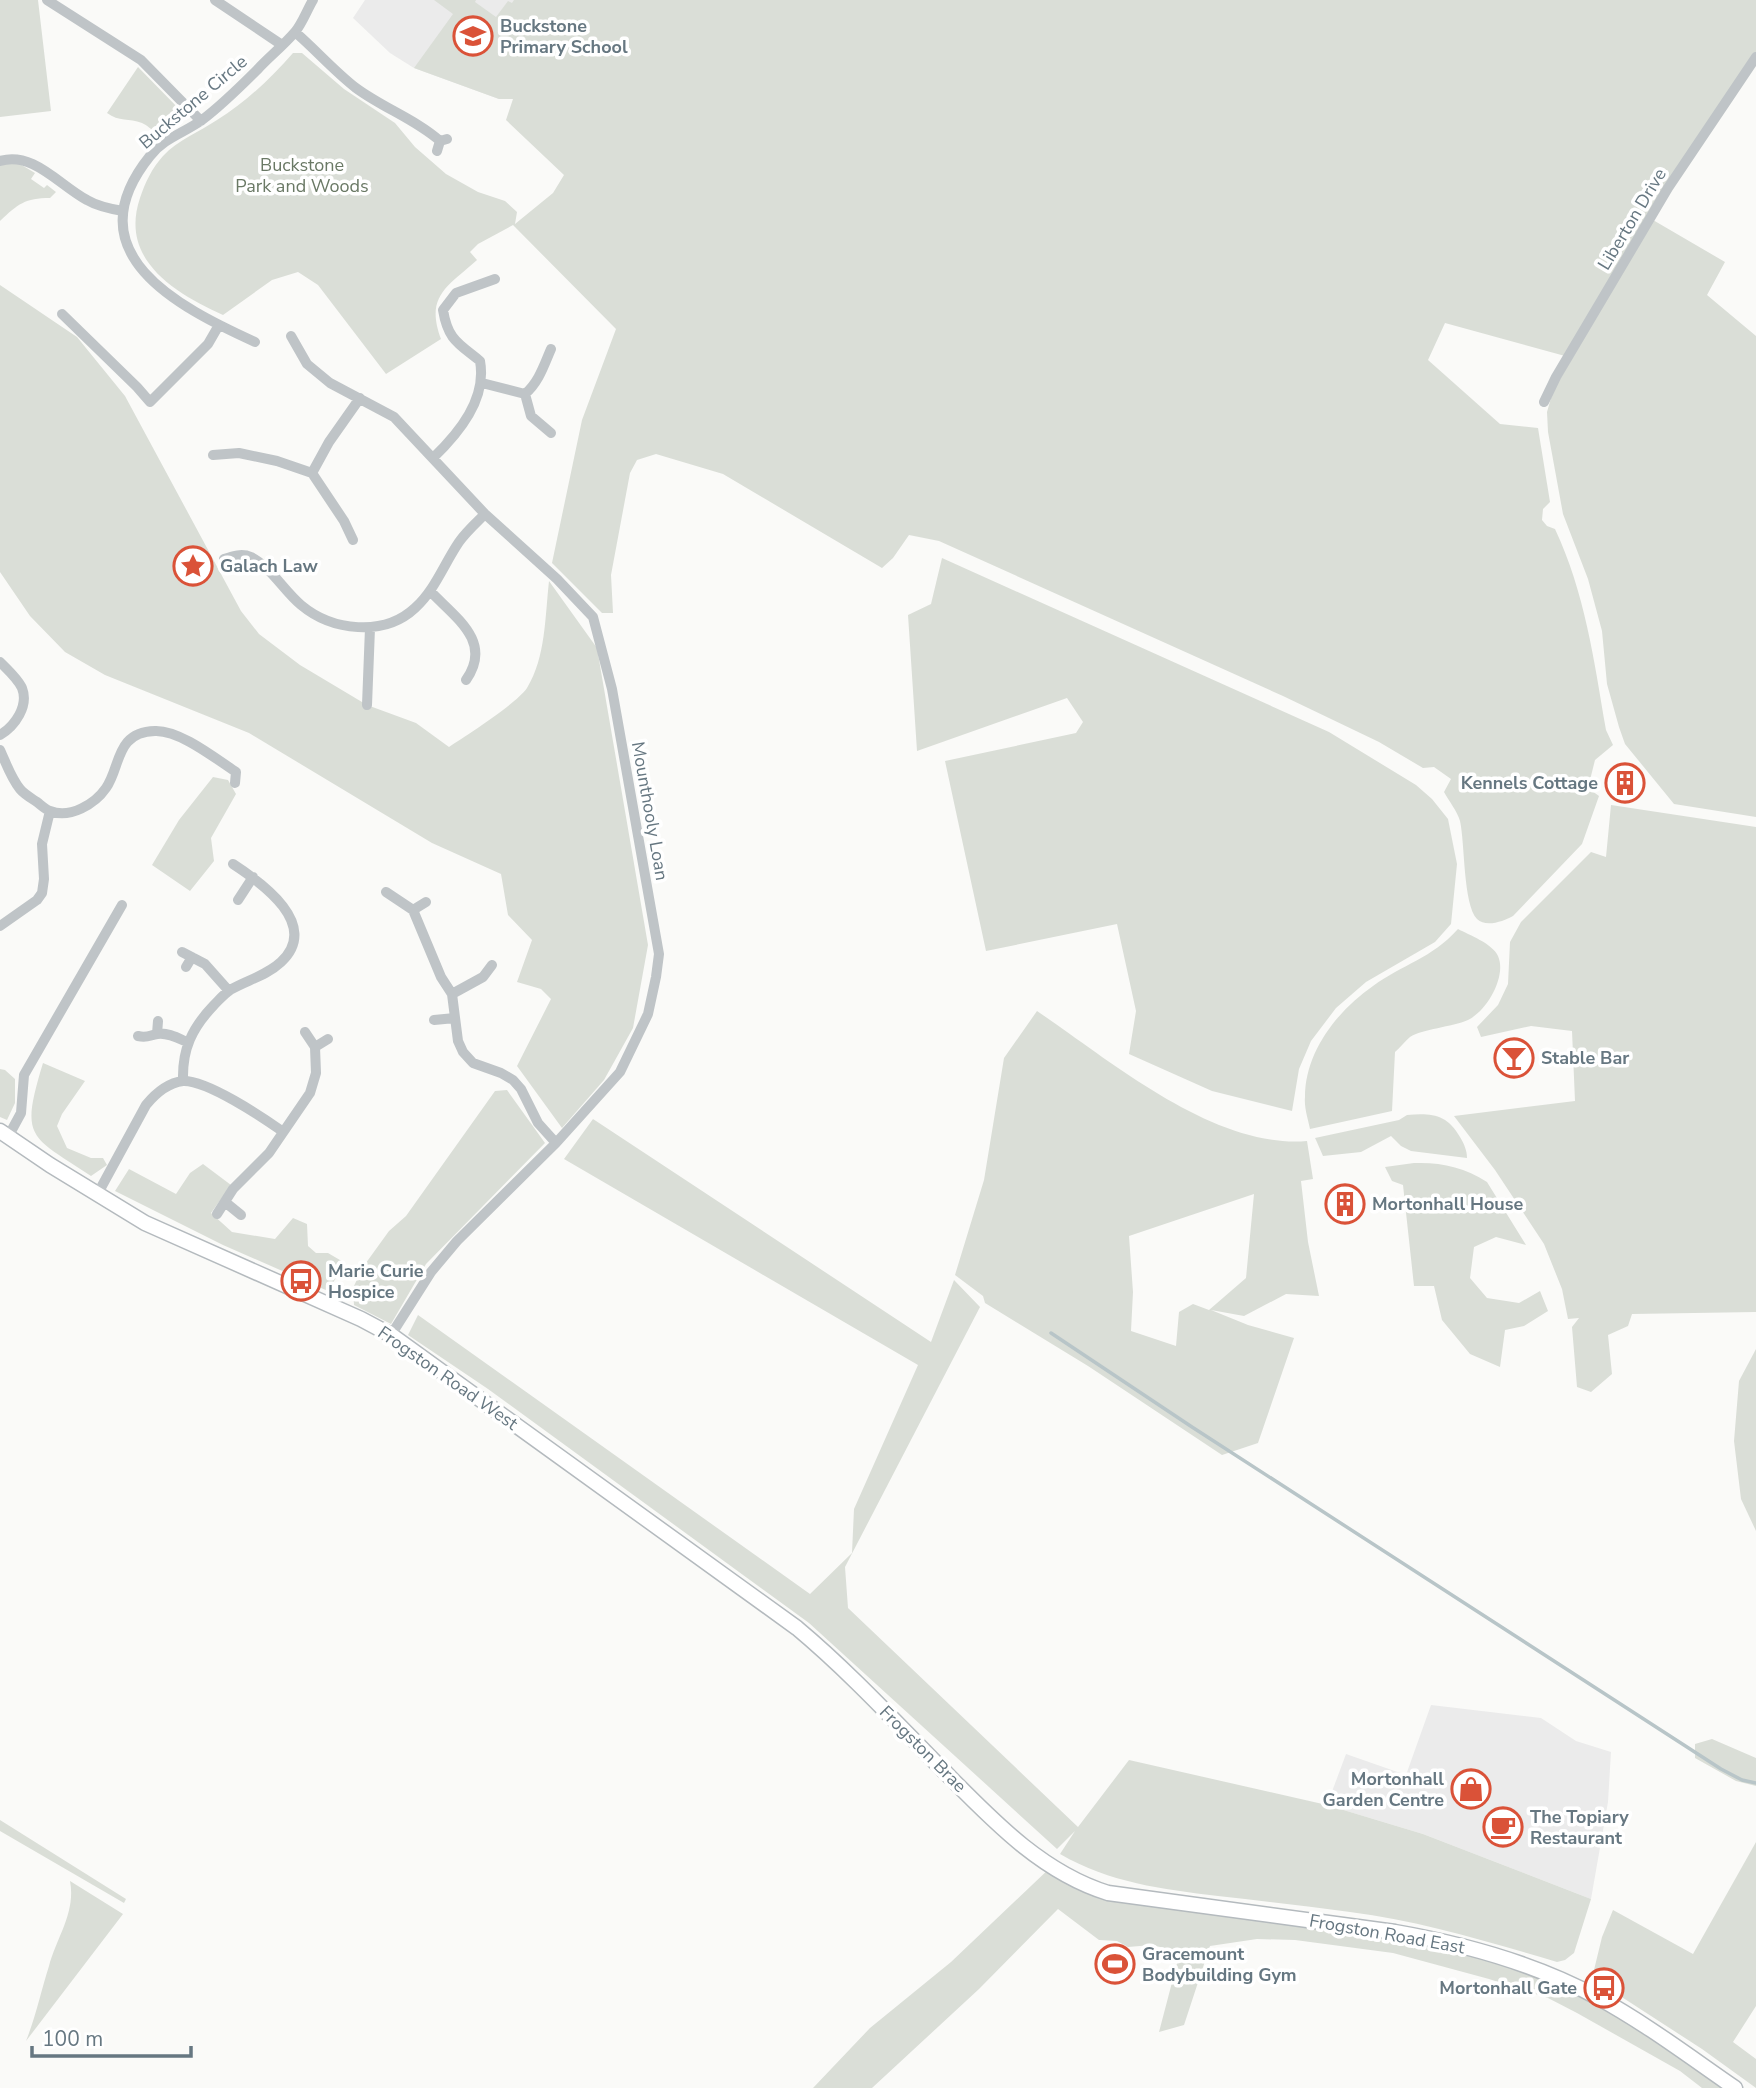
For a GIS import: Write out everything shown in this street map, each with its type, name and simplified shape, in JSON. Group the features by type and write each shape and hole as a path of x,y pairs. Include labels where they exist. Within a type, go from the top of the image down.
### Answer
{"main road":[{"name":"Frogston Road West","path":"4,1134 145,1223 361,1319 391,1335 797,1628"},
{"name":"Frogston Brae","path":"797,1628 855,1681 999,1826 1052,1866"},
{"name":"Frogston Road East","path":"1052,1866 1090,1887 1108,1893 1408,1934 1533,1969 1599,1998 1735,2088"}],"street":[{"path":"47,0 141,60 201,121"},
{"path":"215,0 282,45"},
{"name":"Buckstone Circle","path":"256,342 189,310 145,275 131,256 125,242 123,211 127,195 150,156 176,134 201,121 242,85 295,32 313,0"},
{"path":"295,32 354,86 385,108 426,129 441,143"},
{"name":"Liberton Drive","path":"1544,402 1556,377 1668,188 1756,57"},
{"path":"0,161 12,158 33,163 88,201 123,211"},
{"path":"433,458 460,429 482,383 480,361 452,339 445,324 443,310 456,293 495,279"},
{"path":"62,314 150,402 208,344 219,325"},
{"name":"Mounthooly Loan","path":"291,336 307,364 330,383 394,417 485,514 557,579 593,617 612,689 659,954 648,1014 631,1052 610,1086 457,1241 432,1272 391,1335"},
{"path":"525,394 540,375 551,349"},
{"path":"482,383 525,394"},
{"path":"525,394 531,416 551,433"},
{"path":"312,473 359,398"},
{"path":"213,455 239,453 277,461 312,473 344,521 353,540"},
{"path":"225,559 240,555 250,557 262,565 301,605 317,616 337,624 370,628 396,620 413,611 431,592 461,539 485,514"},
{"path":"431,592 472,634 475,652 473,670 466,680"},
{"path":"367,705 370,628"},
{"path":"0,662 21,686 25,701 18,717 0,735"},
{"path":"0,750 21,791 50,811 63,814 75,811 93,800 106,788 117,755 125,745 137,736 154,730 184,739 236,772 235,783"},
{"path":"0,926 37,900 42,893 42,844 50,811"},
{"path":"183,1081 187,1042 208,1012 229,990 262,977 280,964 295,938 290,914 253,877 233,864"},
{"path":"238,900 253,877"},
{"path":"386,892 413,910 452,994 458,1041 463,1052 473,1063 513,1080 521,1089 538,1123 556,1143"},
{"path":"413,910 426,902"},
{"path":"4,1134 21,1113 24,1075 122,905"},
{"path":"182,952 205,964 229,990"},
{"path":"186,967 192,957"},
{"path":"452,994 483,977 492,965"},
{"path":"435,1020 455,1018"},
{"path":"157,1034 158,1021"},
{"path":"217,1214 233,1189 270,1153 313,1085 316,1073 315,1047 304,1032"},
{"path":"138,1036 147,1038 157,1034 168,1035 187,1042"},
{"path":"315,1047 328,1039"},
{"path":"97,1195 153,1097 170,1085 183,1081 194,1083 237,1102 282,1131"},
{"path":"225,1202 241,1215"}],"shaded area":[{"name":"Buckstone Primary School","path":"365,0 582,0 499,99 414,68 390,53 353,18"},
{"name":"Mortonhall Garden Centre","path":"1431,1705 1541,1718 1576,1741 1611,1752 1608,1802 1591,1899 1423,1834 1327,1805 1346,1754 1406,1775"}],"green space":[{"path":"0,0 38,0 51,111 0,117"},
{"name":"Buckstone Park and Woods","path":"434,0 476,0 475,2 496,17 508,1 512,3 514,0 1756,0 1756,53 1565,356 1445,323 1428,360 1500,424 1538,428 1550,502 1543,509 1542,520 1555,529 1574,578 1587,627 1606,730 1613,745 1595,760 1588,788 1599,796 1582,844 1513,916 1495,923 1481,922 1472,911 1469,900 1460,821 1444,792 1451,779 1434,767 1423,768 1379,742 1283,696 939,541 909,535 893,558 882,568 723,474 656,454 637,460 630,473 611,575 613,613 602,613 552,563 582,420 616,329 513,225 478,244 470,252 477,260 442,294 437,302 436,312 441,339 386,374 318,285 298,272 272,280 223,315 170,285 144,256 137,239 136,220 140,198 159,161 175,145 248,98 293,53 302,53 344,89 395,123 415,147 446,174 478,192 505,201 517,212 515,224 553,193 564,175 506,120 513,99 499,99 414,68 453,14"},
{"path":"138,67 182,112 181,123 156,133 142,123 116,118 107,113"},
{"path":"10,162 20,164 35,173 31,179 56,192 50,198 22,203 0,221 0,165"},
{"path":"1653,220 1725,262 1707,295 1756,336 1756,817 1674,804 1625,744 1607,684 1602,631 1588,579 1563,514 1548,432 1547,412 1553,391"},
{"path":"0,285 77,337 125,396 241,611 259,634 300,665 367,705 416,723 449,747 502,711 527,688 541,650 549,581 597,648 648,945 633,1028 604,1080 562,1128 517,1066 551,999 541,989 517,982 532,940 508,915 501,874 432,843 249,733 105,675 65,652 30,616 0,572"},
{"path":"942,558 1329,732 1416,785 1448,819 1457,864 1451,924 1435,942 1366,982 1336,1008 1311,1041 1299,1069 1292,1111 1212,1091 1129,1054 1136,1011 1117,924 986,951 945,761 1076,733 1083,722 1067,698 917,751 908,615 931,604"},
{"path":"213,777 228,780 236,794 211,838 214,861 190,891 152,865 179,820"},
{"path":"1611,805 1756,827 1756,1312 1632,1314 1628,1326 1608,1335 1612,1374 1591,1392 1577,1387 1572,1327 1579,1318 1568,1319 1562,1289 1544,1244 1495,1170 1454,1116 1575,1101 1572,1031 1531,1026 1481,1037 1477,1027 1498,1005 1508,984 1510,942 1521,922 1591,852 1606,857"},
{"path":"1458,929 1486,943 1498,956 1500,973 1488,1001 1468,1020 1415,1034 1395,1052 1392,1111 1310,1129 1305,1105 1306,1080 1317,1049 1336,1020 1373,986 1438,947"},
{"path":"1037,1011 1130,1076 1200,1117 1236,1131 1272,1140 1307,1141 1313,1179 1301,1181 1308,1242 1319,1296 1286,1294 1244,1316 1211,1310 1248,1325 1294,1338 1258,1443 1222,1455 1088,1366 985,1303 983,1296 955,1275 984,1180 1004,1058","holes":["1254,1194 1246,1278 1209,1310 1193,1304 1179,1312 1176,1346 1131,1331 1133,1292 1129,1236"]},
{"path":"43,1063 85,1081 57,1126 67,1148 91,1158 103,1158 107,1165 91,1176 54,1152 35,1133 32,1107"},
{"path":"0,1069 15,1079 15,1103 7,1120 0,1117"},
{"path":"507,1090 545,1143 426,1264 391,1324 354,1305 353,1288 363,1267 389,1231 406,1216 495,1091"},
{"path":"1424,1114 1444,1119 1460,1137 1467,1158 1411,1151 1391,1136 1361,1152 1323,1156 1315,1138 1399,1120 1407,1115"},
{"path":"593,1119 931,1342 954,1280 980,1307 845,1567 848,1608 1078,1827 1129,1760 1327,1805 1423,1834 1591,1899 1574,1953 1557,1962 1403,1921 1157,1887 1098,1872 1060,1854 1075,1831 1057,1849 809,1623 488,1389 408,1335 418,1315 810,1594 852,1553 854,1509 918,1365 564,1159"},
{"path":"1414,1163 1452,1166 1487,1182 1526,1245 1496,1237 1474,1247 1470,1278 1487,1298 1519,1303 1540,1291 1548,1311 1524,1326 1505,1330 1500,1367 1470,1354 1442,1320 1434,1286 1414,1286 1403,1185 1392,1181 1385,1167"},
{"path":"203,1164 231,1185 211,1213 232,1232 275,1239 293,1218 307,1224 308,1246 316,1253 328,1253 345,1263 328,1291 223,1245 115,1191 129,1169 176,1194 190,1173"},
{"path":"1756,1349 1756,1531 1741,1499 1734,1441 1739,1381"},
{"path":"1712,1739 1756,1758 1756,1786 1736,1781 1695,1758 1695,1744"},
{"path":"0,1820 126,1899 124,1903 0,1831"},
{"path":"1756,1842 1756,2006 1733,2042 1756,2059 1756,2088 1614,1992 1594,1970 1602,1937 1613,1910 1693,1954"},
{"path":"1052,1866 1090,1887 1408,1934 1578,1987 1735,2088 1702,2088 1680,2071 1548,1998 1393,1953 1295,1940 1257,1939 1210,1946 1184,2025 1159,2032 1180,1952 1152,1945 1128,1947 1117,1941 1099,1940 1058,1909 979,1989 872,2088 813,2088 870,2028 951,1962"},
{"path":"70,1881 123,1914 26,2041 52,1955 68,1914"}],"waterway":[{"path":"1051,1333 1721,1769 1742,1780 1756,1783"}],"place":[{"name":"Buckstone Primary School","path":"473,36"},
{"name":"Galach Law","path":"193,566"},
{"name":"Kennels Cottage","path":"1625,783"},
{"name":"Stable Bar","path":"1514,1058"},
{"name":"Mortonhall House","path":"1345,1204"},
{"name":"Marie Curie Hospice","path":"301,1281"},
{"name":"Mortonhall Garden Centre","path":"1471,1789"},
{"name":"The Topiary Restaurant","path":"1503,1827"},
{"name":"Gracemount Bodybuilding Gym","path":"1115,1964"},
{"name":"Mortonhall Gate","path":"1604,1988"}]}
